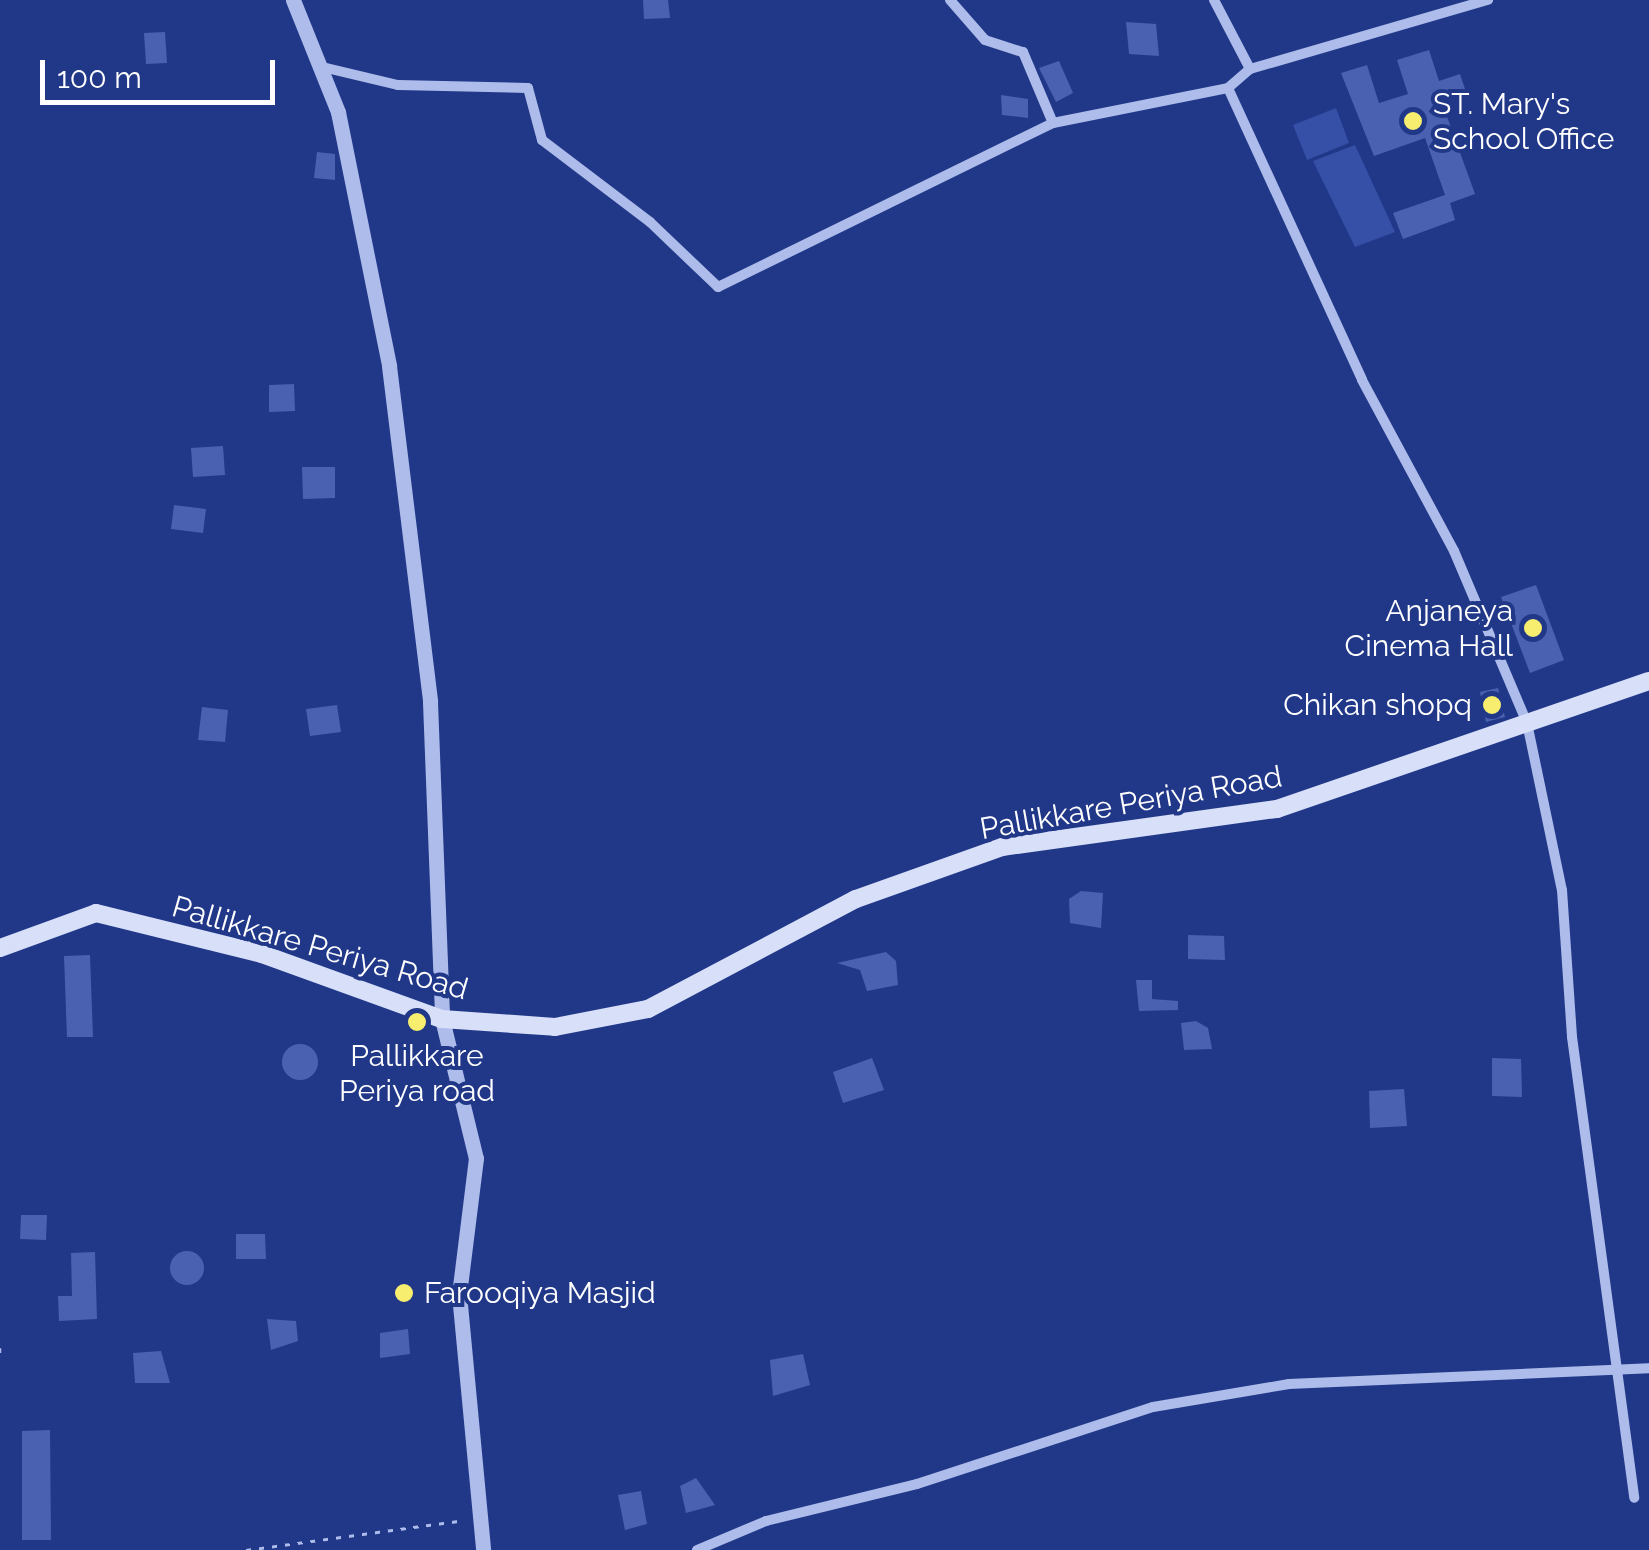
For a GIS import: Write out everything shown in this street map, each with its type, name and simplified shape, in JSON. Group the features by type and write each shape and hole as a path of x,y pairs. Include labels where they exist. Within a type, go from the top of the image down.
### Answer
{"main road":[{"name":"Pallikkare Periya Road","path":"0,948 96,914 262,954 442,1019 554,1028 648,1009 856,899 1002,847 1277,809 1649,680"}],"street":[{"path":"293,0 338,112 389,366 430,702 442,1019 476,1158 459,1294 483,1550"},
{"path":"950,0 985,40 1023,52 1053,123"},
{"path":"1214,0 1250,69"},
{"path":"318,66 398,85 528,88 542,140 650,222 718,287 1053,123 1228,88 1250,69 1488,0"},
{"path":"1228,88 1362,380 1454,551 1527,723 1562,890 1614,1376 1634,1498"},
{"path":"697,1550 766,1520 916,1484 1153,1407 1289,1384 1614,1376 1649,1368"}],"path":[{"path":"0,1348 0,1358"},
{"path":"246,1550 480,1518"}],"shaded area":[{"path":"1336,108 1349,143 1307,160 1293,125"},
{"path":"1355,145 1395,232 1355,247 1313,161"}],"building":[{"path":"643,0 668,0 670,18 644,19"},
{"path":"1126,22 1156,24 1159,56 1129,54"},
{"path":"165,32 167,63 146,64 144,33"},
{"path":"1429,50 1439,81 1460,74 1466,92 1441,100 1475,194 1450,203 1455,220 1403,239 1393,213 1445,195 1425,138 1374,156 1341,73 1367,65 1379,103 1408,94 1397,60"},
{"path":"1059,61 1073,93 1056,102 1039,68"},
{"path":"1001,95 1028,99 1028,118 1002,115"},
{"path":"317,152 335,154 335,180 314,178"},
{"path":"294,384 295,411 269,412 269,385"},
{"path":"223,446 225,475 193,477 191,448"},
{"path":"302,467 335,467 335,498 303,499"},
{"path":"174,505 206,509 203,533 171,529"},
{"name":"Anjaneya Cinema Hall","path":"1536,585 1564,660 1530,673 1501,597"},
{"name":"Chikan shopq","path":"1498,688 1505,717 1486,722 1480,692"},
{"path":"337,705 341,732 310,736 306,709"},
{"path":"202,707 228,710 225,742 198,740"},
{"path":"1081,891 1103,893 1101,928 1070,923 1069,899"},
{"path":"1188,935 1224,936 1225,960 1188,959"},
{"path":"886,952 896,961 898,985 867,991 860,970 837,963"},
{"path":"90,955 93,1037 67,1037 64,956"},
{"path":"1136,980 1152,980 1152,999 1178,1001 1178,1010 1139,1011"},
{"path":"1196,1021 1208,1028 1212,1049 1184,1050 1181,1023"},
{"path":"300,1044 313,1049 318,1062 313,1075 300,1080 287,1075 282,1062 287,1049"},
{"path":"872,1058 884,1090 843,1103 833,1072"},
{"path":"1492,1058 1521,1059 1522,1097 1492,1096"},
{"path":"1404,1089 1407,1126 1370,1128 1369,1091"},
{"path":"21,1215 47,1215 46,1240 20,1239"},
{"path":"236,1234 265,1234 266,1259 236,1259"},
{"path":"187,1251 199,1256 204,1268 199,1280 187,1285 175,1280 170,1268 175,1256"},
{"path":"95,1252 97,1319 59,1321 58,1296 72,1296 71,1253"},
{"path":"267,1319 296,1321 298,1341 271,1350"},
{"path":"408,1329 410,1354 380,1358 380,1333"},
{"path":"161,1351 170,1383 135,1383 133,1353"},
{"path":"803,1354 810,1385 773,1396 770,1360"},
{"path":"50,1430 51,1540 22,1540 22,1431"},
{"path":"696,1478 715,1505 686,1513 680,1486"},
{"path":"641,1491 647,1524 625,1530 618,1495"}],"place":[{"name":"ST. Mary's School Office","path":"1413,121"},
{"name":"Anjaneya Cinema Hall","path":"1533,628"},
{"name":"Chikan shopq","path":"1492,705"},
{"name":"Pallikkare Periya road","path":"417,1022"},
{"name":"Farooqiya Masjid","path":"404,1293"}]}
